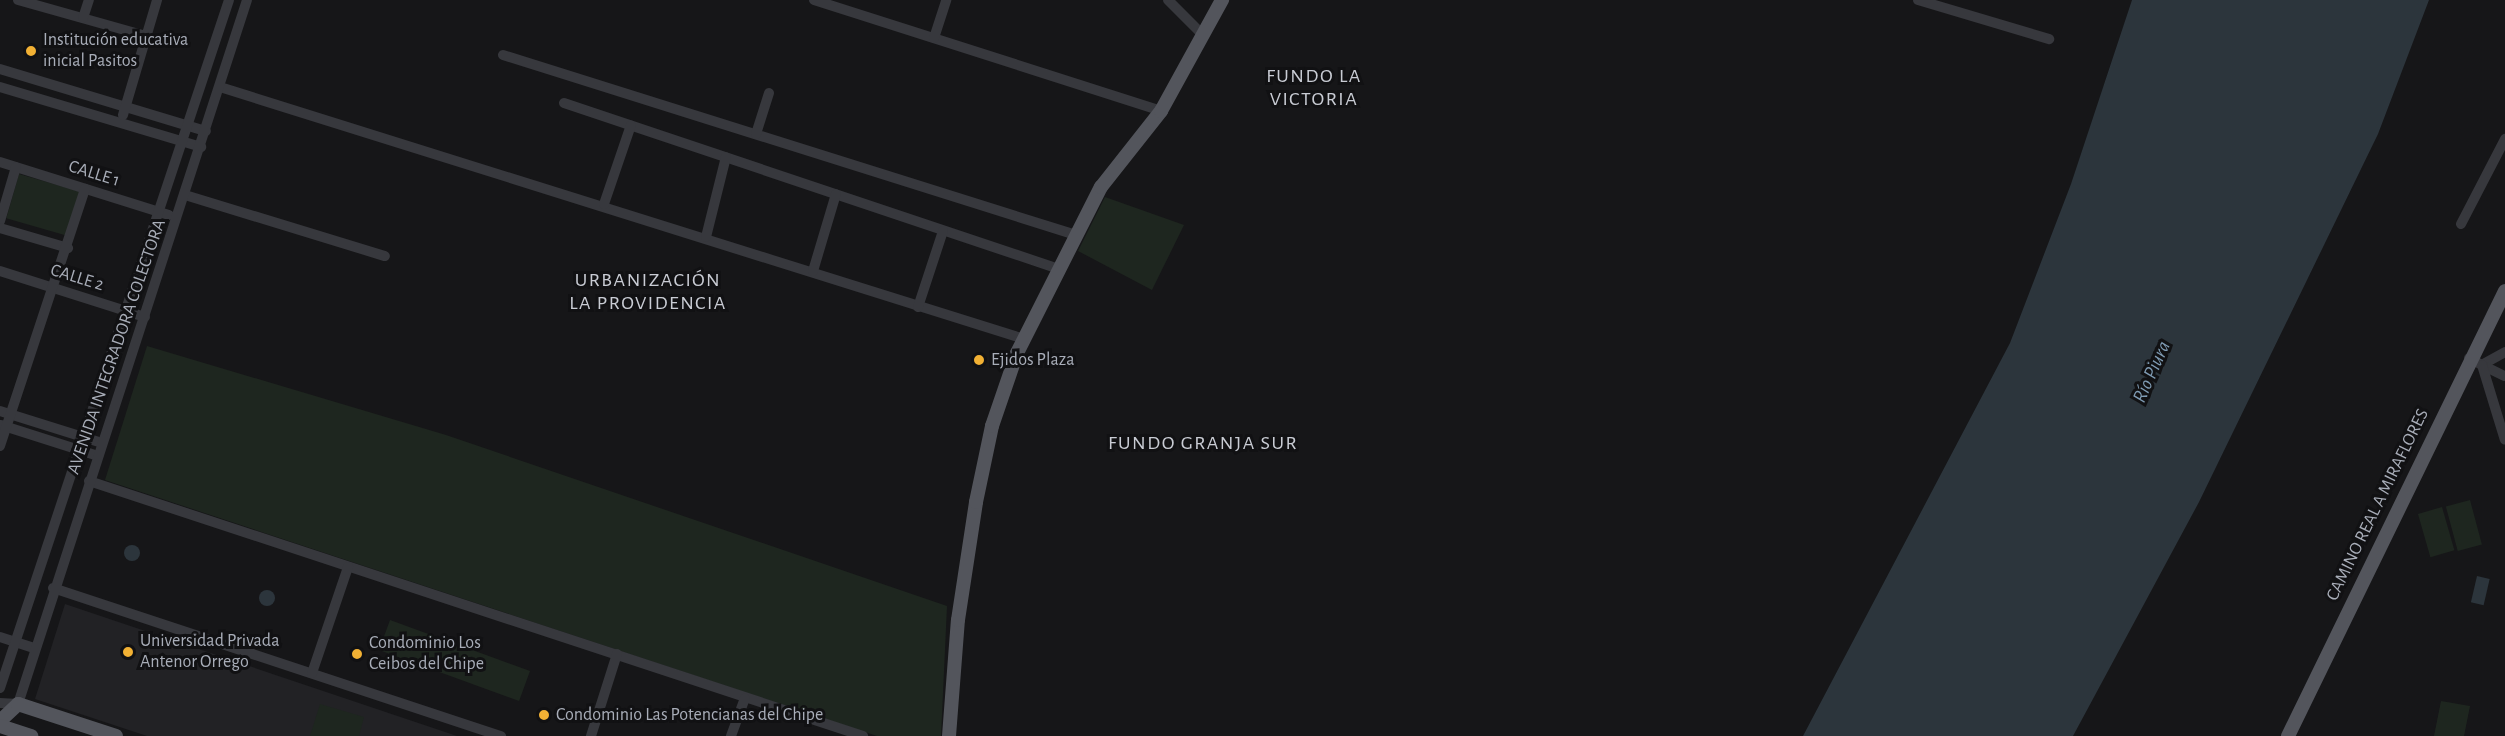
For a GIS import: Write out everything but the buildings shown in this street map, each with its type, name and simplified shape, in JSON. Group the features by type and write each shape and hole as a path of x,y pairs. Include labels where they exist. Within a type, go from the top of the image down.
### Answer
{"main road":[{"path":"949,736 958,620 976,502 992,426 1024,339 1101,187 1161,111 1222,0"},
{"name":"CAMINO REAL A MIRAFLORES","path":"2288,736 2469,358 2498,318 2505,291"},
{"path":"0,721 18,704 116,736"},
{"path":"0,726 31,736"}],"street":[{"path":"18,0 146,36"},
{"path":"83,18 89,0"},
{"path":"120,123 157,0"},
{"name":"AVENIDA INTEGRADORA COLECTORA","path":"1,685 162,213 229,0"},
{"name":"AVENIDA INTEGRADORA COLECTORA","path":"18,704 52,588 145,316 247,0"},
{"path":"814,0 1161,111"},
{"path":"934,38 946,0"},
{"path":"1168,0 1202,34"},
{"path":"1918,0 2049,39"},
{"path":"502,55 1076,235"},
{"path":"0,69 206,131"},
{"path":"0,87 201,147"},
{"path":"220,87 604,204 918,307 1024,339"},
{"path":"756,134 769,93"},
{"path":"564,103 1059,268"},
{"path":"604,204 631,125"},
{"path":"2461,224 2502,152 2505,139"},
{"path":"706,237 726,157"},
{"name":"CALLE 1","path":"0,162 177,217"},
{"path":"0,221 16,167"},
{"path":"0,446 5,412 54,289 85,189"},
{"path":"813,271 836,194"},
{"path":"185,195 385,256"},
{"path":"0,228 68,248"},
{"path":"918,307 943,231"},
{"name":"CALLE 2","path":"0,271 145,316"},
{"path":"2482,365 2505,352"},
{"path":"2469,358 2505,376"},
{"path":"2482,365 2505,441"},
{"path":"5,412 102,443"},
{"path":"3,425 98,456"},
{"path":"89,481 863,736"},
{"path":"312,673 348,567"},
{"path":"52,588 501,736"},
{"path":"0,637 34,648"},
{"path":"591,736 617,654"},
{"path":"731,736 745,698"},
{"path":"0,703 18,704"}],"shaded area":[{"path":"19,174 81,192 69,236 6,218"},
{"path":"1105,197 1184,225 1152,290 1078,251"},
{"path":"147,346 446,435 947,606 941,736 877,736 105,480"},
{"path":"2470,500 2482,544 2458,551 2446,506"},
{"path":"2442,507 2454,550 2430,557 2418,514"},
{"name":"Universidad Privada Antenor Orrego","path":"65,604 457,736 147,736 35,699"},
{"path":"390,620 530,671 519,701 379,650"},
{"path":"2441,701 2470,706 2464,736 2434,736"},
{"path":"320,704 364,717 359,736 310,736"}],"water":[{"name":"Río Piura","path":"2132,0 2429,0 2378,134 2199,502 2073,736 1803,736 2010,343 2071,184"},
{"path":"132,545 140,553 132,561 124,553"},
{"path":"2477,576 2490,579 2484,605 2471,602"},
{"path":"267,590 273,592 275,598 273,604 267,606 261,604 259,598 261,592"}],"place":[{"name":"Institución educativa inicial Pasitos","path":"31,51"},
{"name":"Ejidos Plaza","path":"979,360"},
{"name":"Universidad Privada Antenor Orrego","path":"128,652"},
{"name":"Condominio Los Ceibos del Chipe","path":"357,654"},
{"name":"Condominio Las Potencianas del Chipe","path":"544,715"}],"district":[{"name":"FUNDO LA VICTORIA","path":"1314,88"},
{"name":"URBANIZACIÓN LA PROVIDENCIA","path":"648,292"},
{"name":"FUNDO GRANJA SUR","path":"1203,443"}]}
